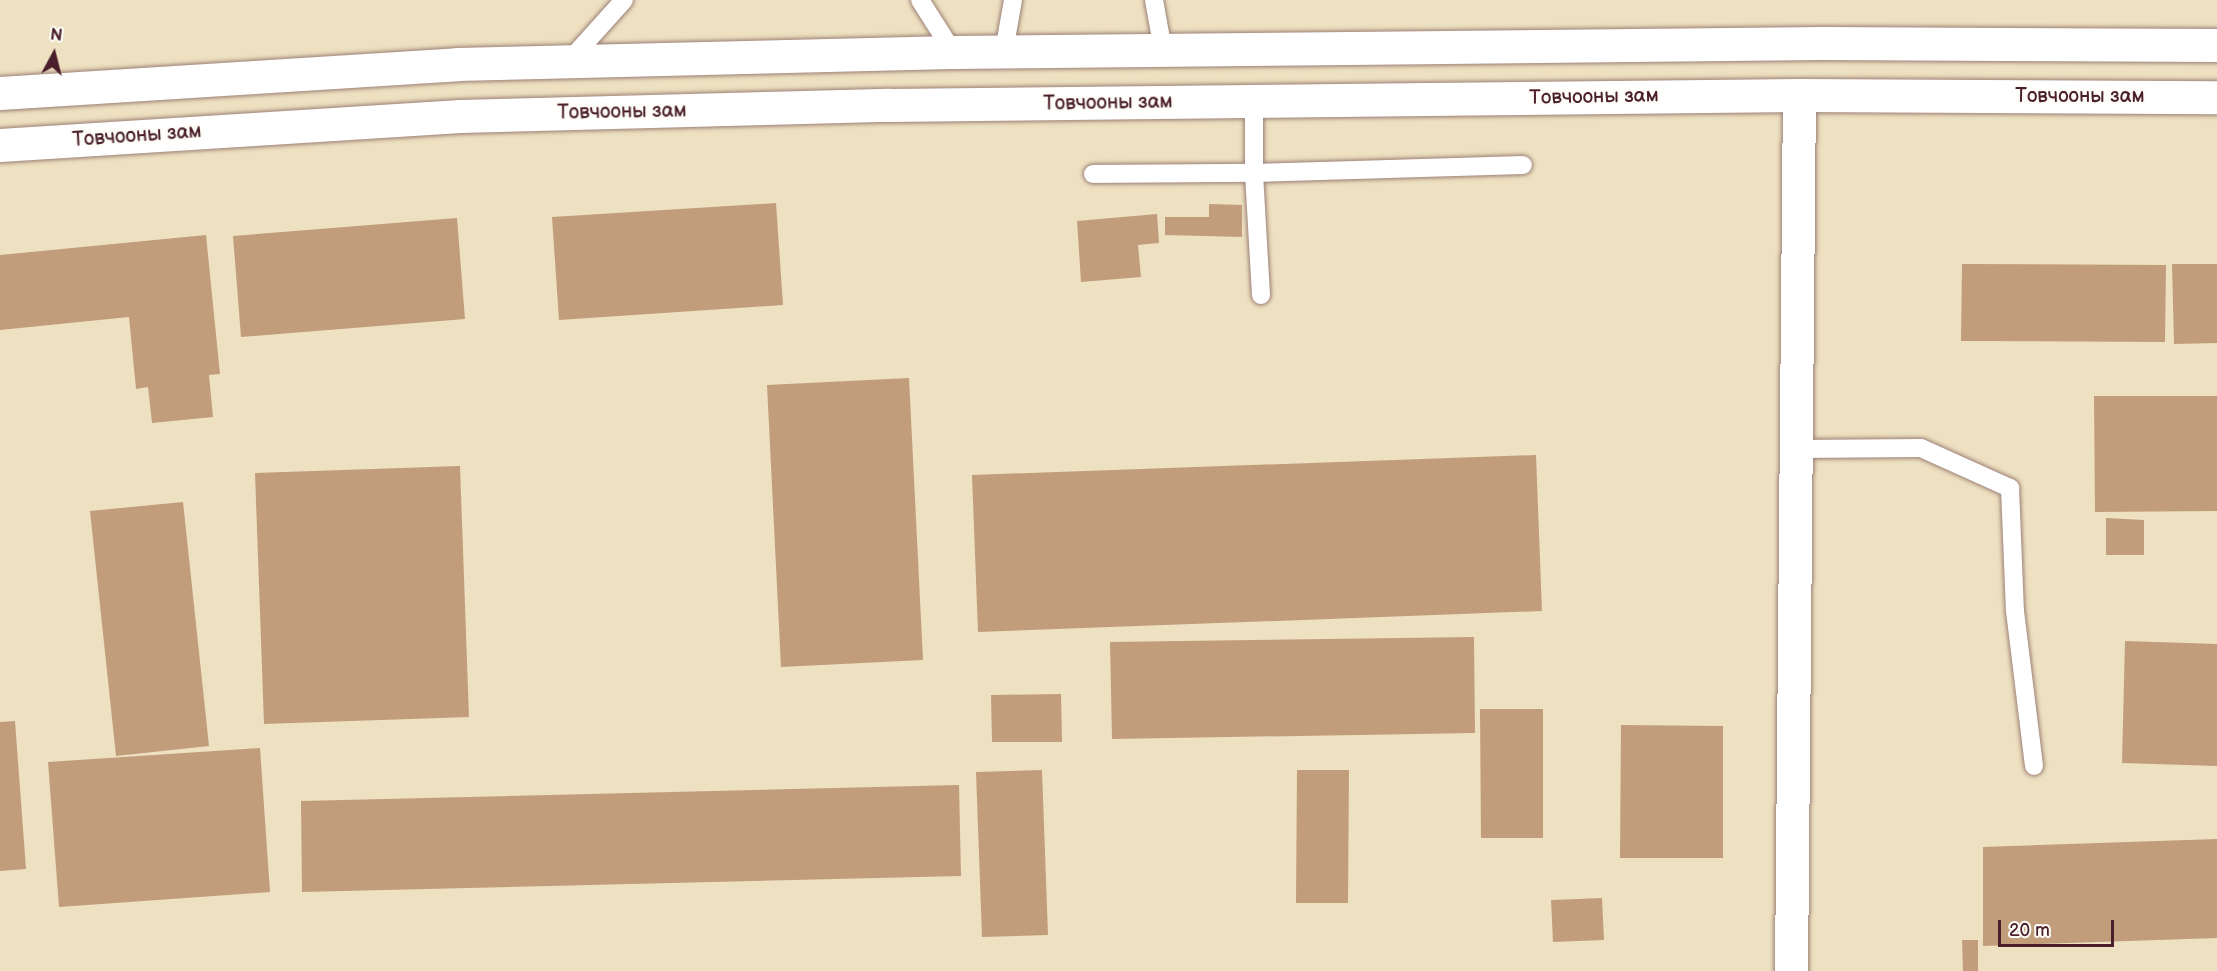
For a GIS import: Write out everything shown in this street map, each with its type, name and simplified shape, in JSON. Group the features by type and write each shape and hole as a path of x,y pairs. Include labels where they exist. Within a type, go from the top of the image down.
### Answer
{"main road":[{"path":"0,93 446,65 953,52 1822,43 2217,45"},
{"path":"1791,971 1799,95"},
{"name":"Товчооны зам","path":"0,145 460,116 889,105 1799,95 2217,97"}],"lane":[{"path":"569,61 624,0"},
{"path":"920,0 953,52"},
{"path":"1004,51 1013,0"},
{"path":"1154,0 1163,50"},
{"path":"1254,101 1254,173 1261,295"},
{"path":"1092,174 1254,173 1523,165"},
{"path":"1796,449 1921,448 2010,488 2014,612 2034,766"}],"building":[{"path":"776,203 783,305 559,320 552,217"},
{"path":"1209,204 1242,205 1242,237 1165,235 1165,217 1209,217"},
{"path":"1157,214 1159,243 1138,245 1141,277 1081,282 1077,221"},
{"path":"457,218 465,319 241,337 233,236"},
{"path":"206,235 220,374 209,375 213,417 152,423 148,387 136,389 129,317 0,330 0,255"},
{"path":"1962,264 2166,265 2165,342 1961,341"},
{"path":"2172,264 2217,264 2217,343 2174,344"},
{"path":"909,378 923,660 781,667 767,385"},
{"path":"2094,396 2217,396 2217,511 2095,512"},
{"path":"1536,455 1542,611 978,632 972,475"},
{"path":"460,466 469,717 264,724 255,473"},
{"path":"183,502 209,746 116,756 90,511"},
{"path":"2106,518 2144,520 2144,555 2106,555"},
{"path":"1474,637 1475,733 1112,739 1110,642"},
{"path":"2125,641 2217,644 2217,766 2122,763"},
{"path":"1061,694 1062,742 992,742 991,695"},
{"path":"1480,709 1543,709 1543,838 1481,838"},
{"path":"15,721 26,869 0,871 0,722"},
{"path":"1621,725 1723,726 1723,858 1620,858"},
{"path":"260,748 270,892 59,907 48,762"},
{"path":"1042,770 1048,935 982,937 976,772"},
{"path":"1297,770 1349,770 1348,903 1296,903"},
{"path":"959,785 961,876 302,892 301,801"},
{"path":"2217,839 2217,938 1983,946 1983,847"},
{"path":"1602,898 1604,940 1553,942 1551,900"},
{"path":"1962,940 1978,940 1978,971 1963,971"}]}
